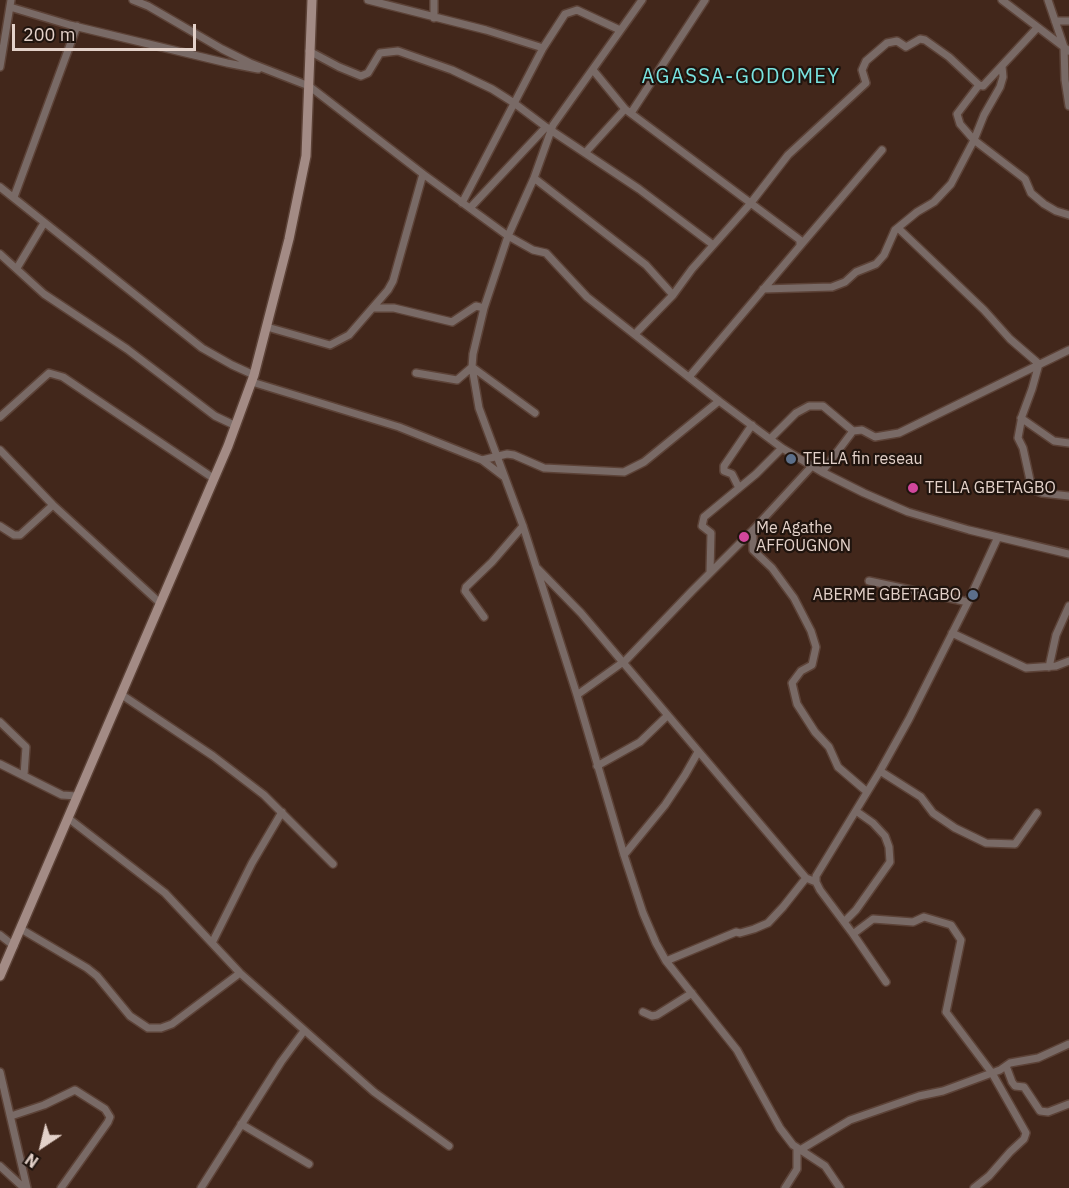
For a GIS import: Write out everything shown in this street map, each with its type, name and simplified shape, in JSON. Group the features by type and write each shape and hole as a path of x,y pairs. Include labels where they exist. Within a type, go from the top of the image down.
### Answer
{"main road":[{"path":"0,976 228,446 253,378 303,176 308,124 312,0"}],"street":[{"path":"133,0 148,6 222,49 309,86 508,236 533,250 546,253 574,285 719,401 782,448 822,472 908,512 1069,554"},
{"path":"368,0 486,30 543,48"},
{"path":"434,0 434,18"},
{"path":"470,208 548,129 642,0"},
{"path":"585,153 628,111 705,0"},
{"path":"1002,0 1067,49"},
{"path":"1048,0 1067,49 1065,80 1069,106"},
{"path":"0,67 11,3 77,26 246,68 267,70"},
{"path":"462,203 543,48 565,14 577,10 620,30"},
{"path":"1055,21 1069,21"},
{"path":"14,197 77,26"},
{"path":"1037,28 987,83 979,85 957,114 960,124 974,140 1025,179 1031,193 1044,204 1069,215"},
{"path":"635,334 673,295 712,244 750,204 788,155 866,83 862,70 866,61 887,43 897,41 906,47 920,39 925,40 949,57 979,85"},
{"path":"309,51 361,76 368,73 380,53 398,51 452,70 492,89 639,189 712,244"},
{"path":"763,289 839,285 856,272 876,264 884,255 898,228 944,194 951,184 1000,87 1003,77 1002,66"},
{"path":"593,70 628,111 750,204 799,238 800,246"},
{"path":"548,129 534,178 508,236 484,308 472,367 479,408 523,526 577,695 624,855 643,913 656,943 666,961 737,1050 780,1128 798,1149 825,1166 840,1188"},
{"path":"689,377 882,150"},
{"path":"267,327 330,345 349,335 388,290 423,174"},
{"path":"534,178 646,266 673,295"},
{"path":"0,187 202,348 253,378 399,427 482,460 504,476"},
{"path":"17,268 44,223"},
{"path":"898,228 984,310 1010,339 1039,364"},
{"path":"0,254 44,294 127,349 215,416 234,425"},
{"path":"388,290 390,305 394,308"},
{"path":"373,308 394,308 452,322 476,306 484,308"},
{"path":"770,439 796,413 809,406 823,406 853,431 862,430 875,437 899,433 1069,350"},
{"path":"1039,364 1021,418 1018,438 1023,448 1032,489 1042,494 1069,496"},
{"path":"416,373 457,380 472,367"},
{"path":"472,367 535,413"},
{"path":"0,417 50,373 63,376 213,478"},
{"path":"482,460 514,455 544,468 624,472 644,462 719,401"},
{"path":"1021,418 1054,441 1069,443"},
{"path":"739,488 732,474 724,471 724,466 752,425"},
{"path":"822,472 853,431"},
{"path":"710,572 711,533 701,524 704,517 756,474 782,448"},
{"path":"0,462 3,453 53,505 160,603"},
{"path":"577,695 622,663 753,530 812,466"},
{"path":"0,526 14,535 20,535 53,505"},
{"path":"484,617 465,591 466,587 492,562 523,526"},
{"path":"753,530 753,550 772,568 794,598 811,631 816,647 812,665 801,671 792,683 797,704 829,747 838,767 866,791"},
{"path":"816,882 816,876 880,771 968,602 998,537"},
{"path":"536,566 582,613 806,878 816,882 886,982"},
{"path":"869,581 968,602"},
{"path":"1049,667 1056,634 1069,606"},
{"path":"952,633 1026,668 1049,667 1069,661"},
{"path":"122,695 213,756 264,795 333,864"},
{"path":"597,766 640,742 667,716"},
{"path":"0,722 26,747 24,775"},
{"path":"624,855 664,805 698,752"},
{"path":"0,764 62,795 77,796"},
{"path":"880,771 921,797 933,813 955,828 986,843 1015,844 1037,813"},
{"path":"844,922 856,910 890,862 889,847 885,836 873,822 855,811"},
{"path":"212,943 252,863 282,812"},
{"path":"68,818 165,893 240,973 374,1092 449,1146"},
{"path":"666,961 736,932 740,933 768,923 806,878"},
{"path":"853,934 876,918 913,922 924,917 954,927 962,944 946,1012 992,1073 1023,1126 1026,1136 989,1176 974,1188"},
{"path":"21,929 87,968 97,976 130,1016 148,1028 161,1028 172,1024 240,973"},
{"path":"0,935 14,946"},
{"path":"643,1012 652,1016 657,1015 692,993"},
{"path":"201,1188 281,1062 304,1031"},
{"path":"798,1149 817,1141 850,1120 992,1073 1010,1063 1038,1058 1069,1044"},
{"path":"1006,1066 1015,1086 1024,1087 1040,1111 1048,1112 1069,1104"},
{"path":"0,1072 26,1188"},
{"path":"11,1116 44,1105 75,1090 105,1109 110,1117 108,1122 61,1188"},
{"path":"241,1124 309,1164"},
{"path":"814,1157 817,1141"},
{"path":"785,1188 797,1169 798,1149"},
{"path":"0,1166 26,1188"}],"place":[{"name":"TELLA fin reseau","path":"791,459"},
{"name":"TELLA GBETAGBO","path":"913,488"},
{"name":"Me Agathe AFFOUGNON","path":"744,537"},
{"name":"ABERME GBETAGBO","path":"973,595"}],"district":[{"name":"AGASSA-GODOMEY","path":"741,77"}]}
